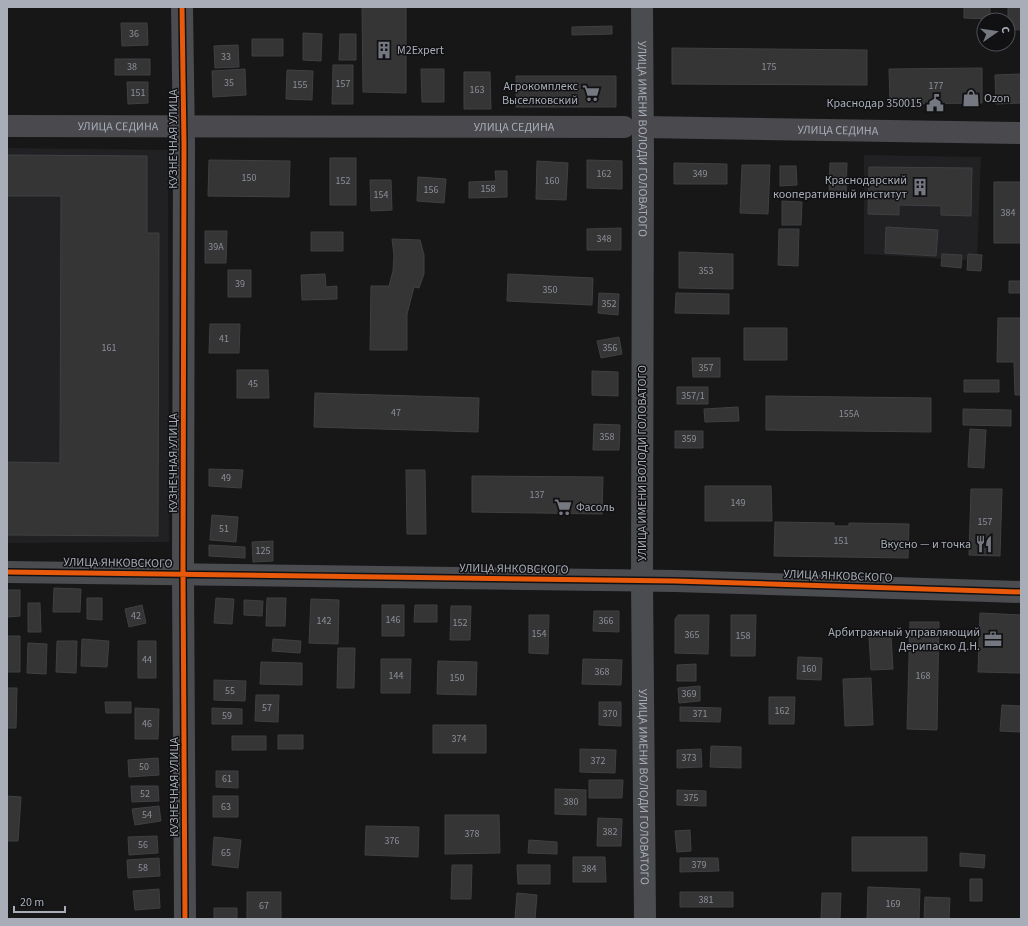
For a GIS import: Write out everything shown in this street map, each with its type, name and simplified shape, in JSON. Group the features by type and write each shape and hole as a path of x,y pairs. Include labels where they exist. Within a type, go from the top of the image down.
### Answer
{"main road":[{"name":"УЛИЦА СЕДИНА","path":"7,126 633,127 1021,133"}],"street":[{"name":"КУЗНЕЧНАЯ УЛИЦА","path":"182,7 185,919"},
{"name":"УЛИЦА ИМЕНИ ВОЛОДИ ГОЛОВАТОГО","path":"642,7 633,127 643,175 642,581 645,919"},
{"name":"УЛИЦА ЯНКОВСКОГО","path":"7,572 642,581 1021,592"}],"shaded area":[{"path":"7,148 168,150 169,542 7,543"},
{"path":"864,155 981,157 977,261 864,254"}],"building":[{"name":"M2Expert","path":"362,7 406,7 406,93 363,92"},
{"path":"964,7 990,7 990,12 976,12 976,18 964,18"},
{"path":"1008,7 1021,7 1021,30 1016,30 1016,12 1008,12"},
{"path":"121,23 147,23 148,45 122,46"},
{"path":"612,26 612,34 572,35 572,27"},
{"path":"303,33 322,34 321,61 303,60"},
{"path":"340,34 356,34 356,60 339,60"},
{"path":"252,39 283,39 283,56 252,56"},
{"path":"238,45 239,67 215,68 214,46"},
{"path":"672,48 867,50 867,85 672,84"},
{"path":"115,59 150,59 150,75 115,75"},
{"path":"333,65 353,65 353,104 332,104"},
{"path":"982,68 982,103 890,104 889,69"},
{"path":"245,69 246,95 213,97 212,71"},
{"path":"421,69 444,69 444,102 422,102"},
{"path":"287,70 313,71 312,100 286,99"},
{"path":"464,72 490,72 491,109 464,109"},
{"path":"1021,74 1021,103 996,104 995,75"},
{"path":"516,76 616,76 616,107 516,107"},
{"path":"127,82 148,82 148,103 128,104"},
{"path":"7,155 147,156 147,233 159,233 158,536 7,535 7,462 60,463 61,196 7,196"},
{"path":"330,158 356,158 356,205 330,205"},
{"path":"209,160 290,161 289,197 208,196"},
{"path":"587,160 622,161 622,189 587,188"},
{"path":"537,161 568,163 566,200 536,199"},
{"path":"674,163 727,164 727,184 674,184"},
{"path":"830,163 847,163 846,196 829,196"},
{"path":"742,165 770,165 768,214 740,213"},
{"path":"780,166 796,166 797,185 780,186"},
{"name":"Краснодарский кооперативный институт","path":"869,167 972,168 971,216 941,215 941,206 899,205 899,215 868,214"},
{"path":"495,171 507,171 507,197 469,198 469,182 496,181"},
{"path":"418,177 446,179 444,203 417,201"},
{"path":"370,180 391,180 392,210 371,211"},
{"path":"994,182 1021,182 1021,243 994,243"},
{"path":"782,201 802,202 801,225 782,225"},
{"path":"886,227 938,230 936,256 885,253"},
{"path":"621,228 621,250 587,250 587,229"},
{"path":"779,229 799,229 798,266 778,265"},
{"path":"205,231 227,231 226,263 205,263"},
{"path":"311,232 343,232 343,251 311,251"},
{"path":"392,239 420,240 424,255 424,274 419,288 414,287 407,314 407,350 370,350 371,286 389,286 393,271 394,256"},
{"path":"679,252 733,254 733,289 679,288"},
{"path":"942,254 962,255 961,268 941,266"},
{"path":"968,254 982,255 981,271 967,270"},
{"path":"228,270 251,270 251,297 228,297"},
{"path":"325,274 326,287 337,286 337,299 302,300 301,275"},
{"path":"508,274 593,278 592,305 507,301"},
{"path":"1009,281 1021,281 1021,293 1009,293"},
{"path":"599,293 619,294 618,315 598,313"},
{"path":"676,293 729,294 729,314 675,313"},
{"path":"998,318 1021,318 1021,395 1015,395 1014,362 997,362"},
{"path":"210,324 240,324 239,353 209,353"},
{"path":"744,328 787,328 787,360 744,360"},
{"path":"619,337 622,354 601,358 597,341"},
{"path":"692,358 720,358 720,377 693,377"},
{"path":"237,370 268,370 269,398 237,398"},
{"path":"592,371 618,372 618,396 592,395"},
{"path":"964,380 999,380 999,392 964,392"},
{"path":"677,387 708,387 708,404 677,404"},
{"path":"315,393 479,398 478,432 314,427"},
{"path":"766,396 931,398 931,432 766,430"},
{"path":"738,407 739,421 705,422 704,409"},
{"path":"963,409 1011,410 1011,426 963,425"},
{"path":"594,424 620,425 619,450 593,450"},
{"path":"970,429 986,430 984,468 968,467"},
{"path":"675,431 703,431 703,448 675,448"},
{"path":"209,469 243,470 241,488 209,486"},
{"path":"406,470 425,470 426,534 407,534"},
{"path":"472,476 603,477 602,514 472,512"},
{"path":"705,486 771,486 772,521 705,521"},
{"path":"971,489 1002,489 1000,556 969,555"},
{"path":"212,515 238,517 236,542 210,540"},
{"path":"775,522 834,523 834,526 849,526 849,523 909,524 908,558 774,556"},
{"path":"273,541 273,561 253,562 252,542"},
{"path":"209,545 245,547 245,558 209,556"},
{"path":"54,588 81,589 80,612 53,612"},
{"path":"7,590 20,590 20,616 7,617"},
{"path":"87,598 102,598 102,620 87,619"},
{"path":"216,598 234,599 232,624 214,623"},
{"path":"267,598 286,598 285,626 266,626"},
{"path":"311,599 339,600 338,644 309,643"},
{"path":"244,600 263,601 262,616 244,615"},
{"path":"28,603 40,603 41,632 28,632"},
{"path":"142,605 146,623 129,627 125,609"},
{"path":"382,605 404,605 404,636 382,636"},
{"path":"415,605 437,605 437,622 414,622"},
{"path":"451,606 471,606 470,640 450,640"},
{"path":"594,611 619,611 619,632 593,631"},
{"path":"980,613 1021,615 1021,673 978,672"},
{"path":"529,615 549,615 548,654 529,653"},
{"path":"678,615 709,615 708,654 675,653 675,619"},
{"path":"731,615 756,615 755,656 731,656"},
{"path":"910,622 939,622 937,730 907,729"},
{"path":"7,636 20,636 20,672 7,672"},
{"path":"891,636 893,669 871,670 869,637"},
{"path":"82,639 109,641 107,667 81,666"},
{"path":"273,639 301,641 300,653 272,651"},
{"path":"57,641 77,641 76,673 56,672"},
{"path":"138,641 156,641 156,678 138,678"},
{"path":"28,643 47,644 46,674 27,673"},
{"path":"338,648 355,648 354,688 337,688"},
{"path":"798,657 822,658 821,680 797,679"},
{"path":"381,659 411,659 410,693 381,693"},
{"path":"583,659 622,660 621,685 582,684"},
{"path":"438,661 477,662 476,695 437,694"},
{"path":"261,662 302,663 302,685 260,684"},
{"path":"696,664 696,681 677,681 677,665"},
{"path":"871,678 873,725 845,726 843,679"},
{"path":"214,680 246,681 245,701 214,700"},
{"path":"700,686 700,701 679,703 678,688"},
{"path":"7,688 17,688 16,728 7,728"},
{"path":"256,695 279,695 278,722 255,721"},
{"path":"769,697 795,697 794,724 769,724"},
{"path":"105,702 131,702 131,713 106,713"},
{"path":"599,702 621,702 621,726 599,725"},
{"path":"1002,705 1021,706 1020,732 1000,731"},
{"path":"680,707 721,708 720,722 680,721"},
{"path":"135,708 159,709 158,739 135,739"},
{"path":"212,708 242,709 242,724 212,724"},
{"path":"433,725 486,725 486,753 433,753"},
{"path":"278,735 303,735 303,749 278,749"},
{"path":"232,736 266,736 266,750 232,750"},
{"path":"711,746 741,747 741,768 710,767"},
{"path":"580,749 616,750 615,773 580,772"},
{"path":"701,749 702,767 677,768 677,750"},
{"path":"158,758 159,775 129,777 128,760"},
{"path":"216,771 238,771 238,788 216,787"},
{"path":"589,780 623,780 622,798 589,798"},
{"path":"131,786 158,786 159,801 132,802"},
{"path":"555,789 586,790 586,815 555,814"},
{"path":"677,790 706,791 706,806 677,805"},
{"path":"7,796 21,797 18,841 7,841"},
{"path":"213,796 238,796 238,817 213,817"},
{"path":"159,806 161,821 135,825 132,809"},
{"path":"445,815 499,815 500,853 445,854"},
{"path":"598,818 622,819 621,846 597,846"},
{"path":"366,826 419,827 418,857 365,855"},
{"path":"690,830 691,851 677,852 675,831"},
{"path":"157,836 158,853 129,855 128,837"},
{"path":"214,837 241,840 238,868 212,865"},
{"path":"852,837 927,837 927,871 852,871"},
{"path":"529,840 557,842 557,854 528,853"},
{"path":"960,853 985,855 984,868 960,866"},
{"path":"573,857 605,857 606,882 573,882"},
{"path":"159,858 160,876 128,878 127,860"},
{"path":"680,858 718,858 719,871 680,872"},
{"path":"452,865 472,865 471,899 451,899"},
{"path":"517,865 550,865 550,884 518,884"},
{"path":"970,879 982,879 982,901 970,901"},
{"path":"868,887 920,889 919,919 867,919"},
{"path":"159,889 160,908 135,910 133,891"},
{"path":"247,892 281,892 281,919 247,919"},
{"path":"680,892 733,892 733,907 680,907"},
{"path":"517,893 537,895 535,919 515,919"},
{"path":"822,893 841,893 840,919 821,919"},
{"path":"925,897 950,898 949,919 924,919"},
{"path":"214,908 237,908 237,919 214,919"}],"cycle path":[{"path":"182,7 184,144 183,574 185,919"},
{"path":"7,572 675,581 1021,592"}],"place":[{"name":"M2Expert","path":"384,50"},
{"name":"Агрокомплекс Выселковский","path":"591,93"},
{"name":"Ozon","path":"971,98"},
{"name":"Краснодар 350015","path":"935,103"},
{"name":"Краснодарский кооперативный институт","path":"920,187"},
{"name":"Фасоль","path":"563,507"},
{"name":"Вкусно — и точка","path":"984,544"},
{"name":"Арбитражный управляющий Дерипаско Д.Н.","path":"993,639"}]}
